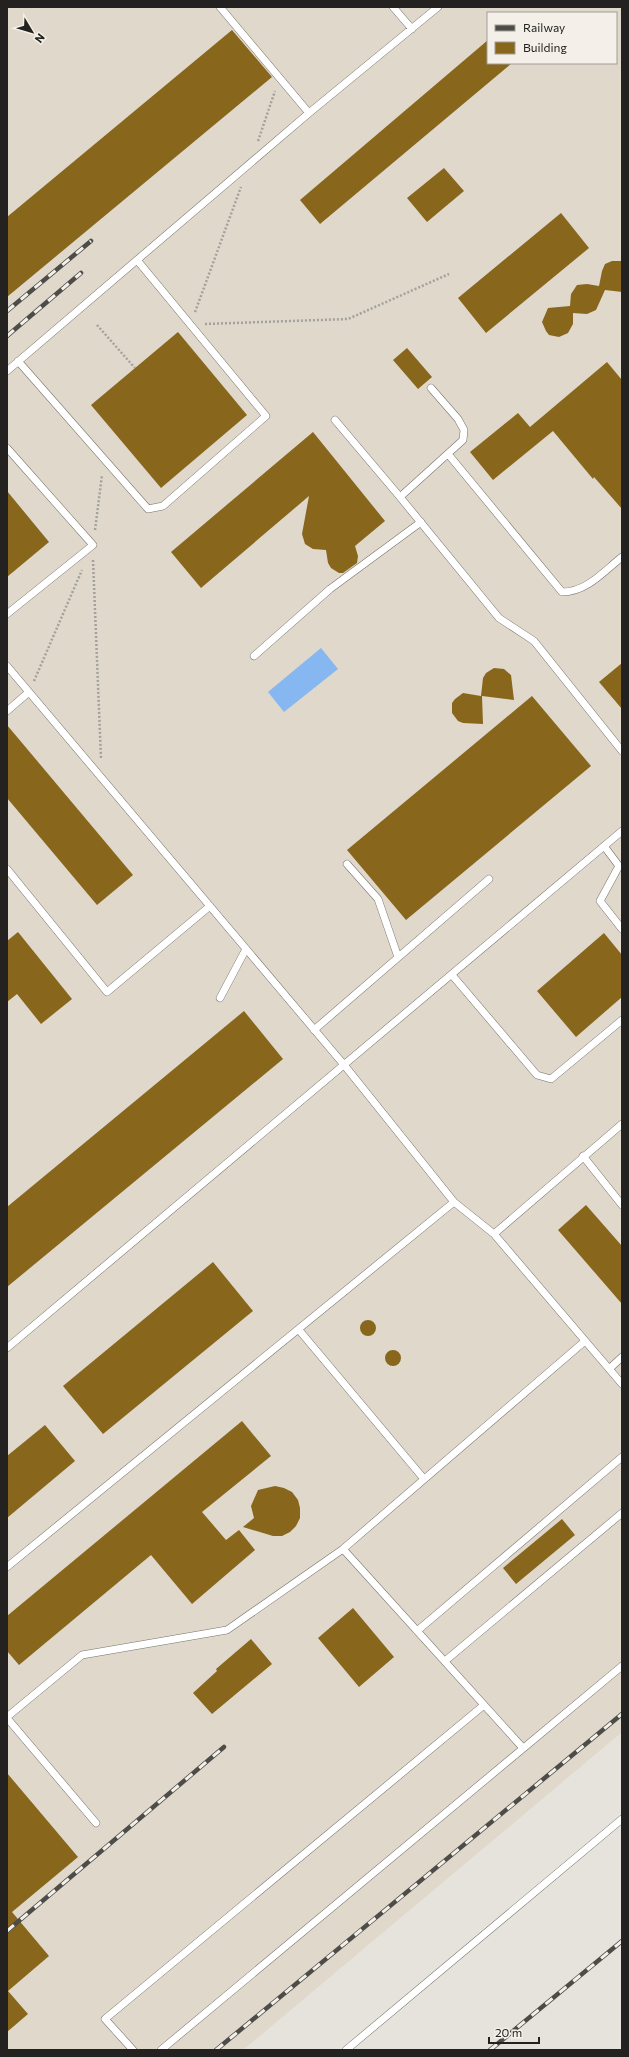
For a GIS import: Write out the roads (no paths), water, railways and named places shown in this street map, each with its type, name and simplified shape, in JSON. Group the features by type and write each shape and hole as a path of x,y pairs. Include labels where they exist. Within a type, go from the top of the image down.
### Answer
{"lane":[{"path":"220,7 309,113"},
{"path":"393,7 412,29"},
{"path":"7,371 309,113 438,7"},
{"path":"18,361 148,509 163,506 266,416 137,260"},
{"path":"400,497 463,440 464,430 458,419 431,388"},
{"path":"335,420 499,618 534,641 622,751"},
{"path":"7,448 93,545 7,614"},
{"path":"448,454 562,592 573,592 585,587 622,557"},
{"path":"254,656 330,589 421,522"},
{"path":"7,666 345,1066 454,1202 494,1234 622,1384"},
{"path":"7,711 29,692"},
{"path":"7,1348 345,1066 622,831"},
{"path":"604,846 619,866 600,901 622,929"},
{"path":"347,864 378,899 398,957"},
{"path":"7,869 107,992 210,906"},
{"path":"314,1030 489,879"},
{"path":"220,998 246,949"},
{"path":"452,975 537,1075 550,1079 622,1020"},
{"path":"494,1234 622,1124"},
{"path":"583,1156 622,1205"},
{"path":"7,1567 454,1202"},
{"path":"299,1330 424,1479"},
{"path":"96,1823 7,1718 82,1655 227,1630 343,1549 585,1341"},
{"path":"609,1369 622,1357"},
{"path":"417,1631 622,1457"},
{"path":"445,1661 622,1513"},
{"path":"343,1549 523,1748"},
{"path":"161,2050 622,1666"},
{"path":"133,2050 105,2019 484,1705"},
{"path":"346,2050 622,1819"}],"water":[{"path":"321,648 338,669 284,712 268,692"}],"railway":[{"path":"7,311 91,241"},
{"path":"7,336 81,273"},
{"path":"216,2050 622,1714"},
{"path":"7,1931 224,1747"},
{"path":"490,2050 622,1941"}]}
